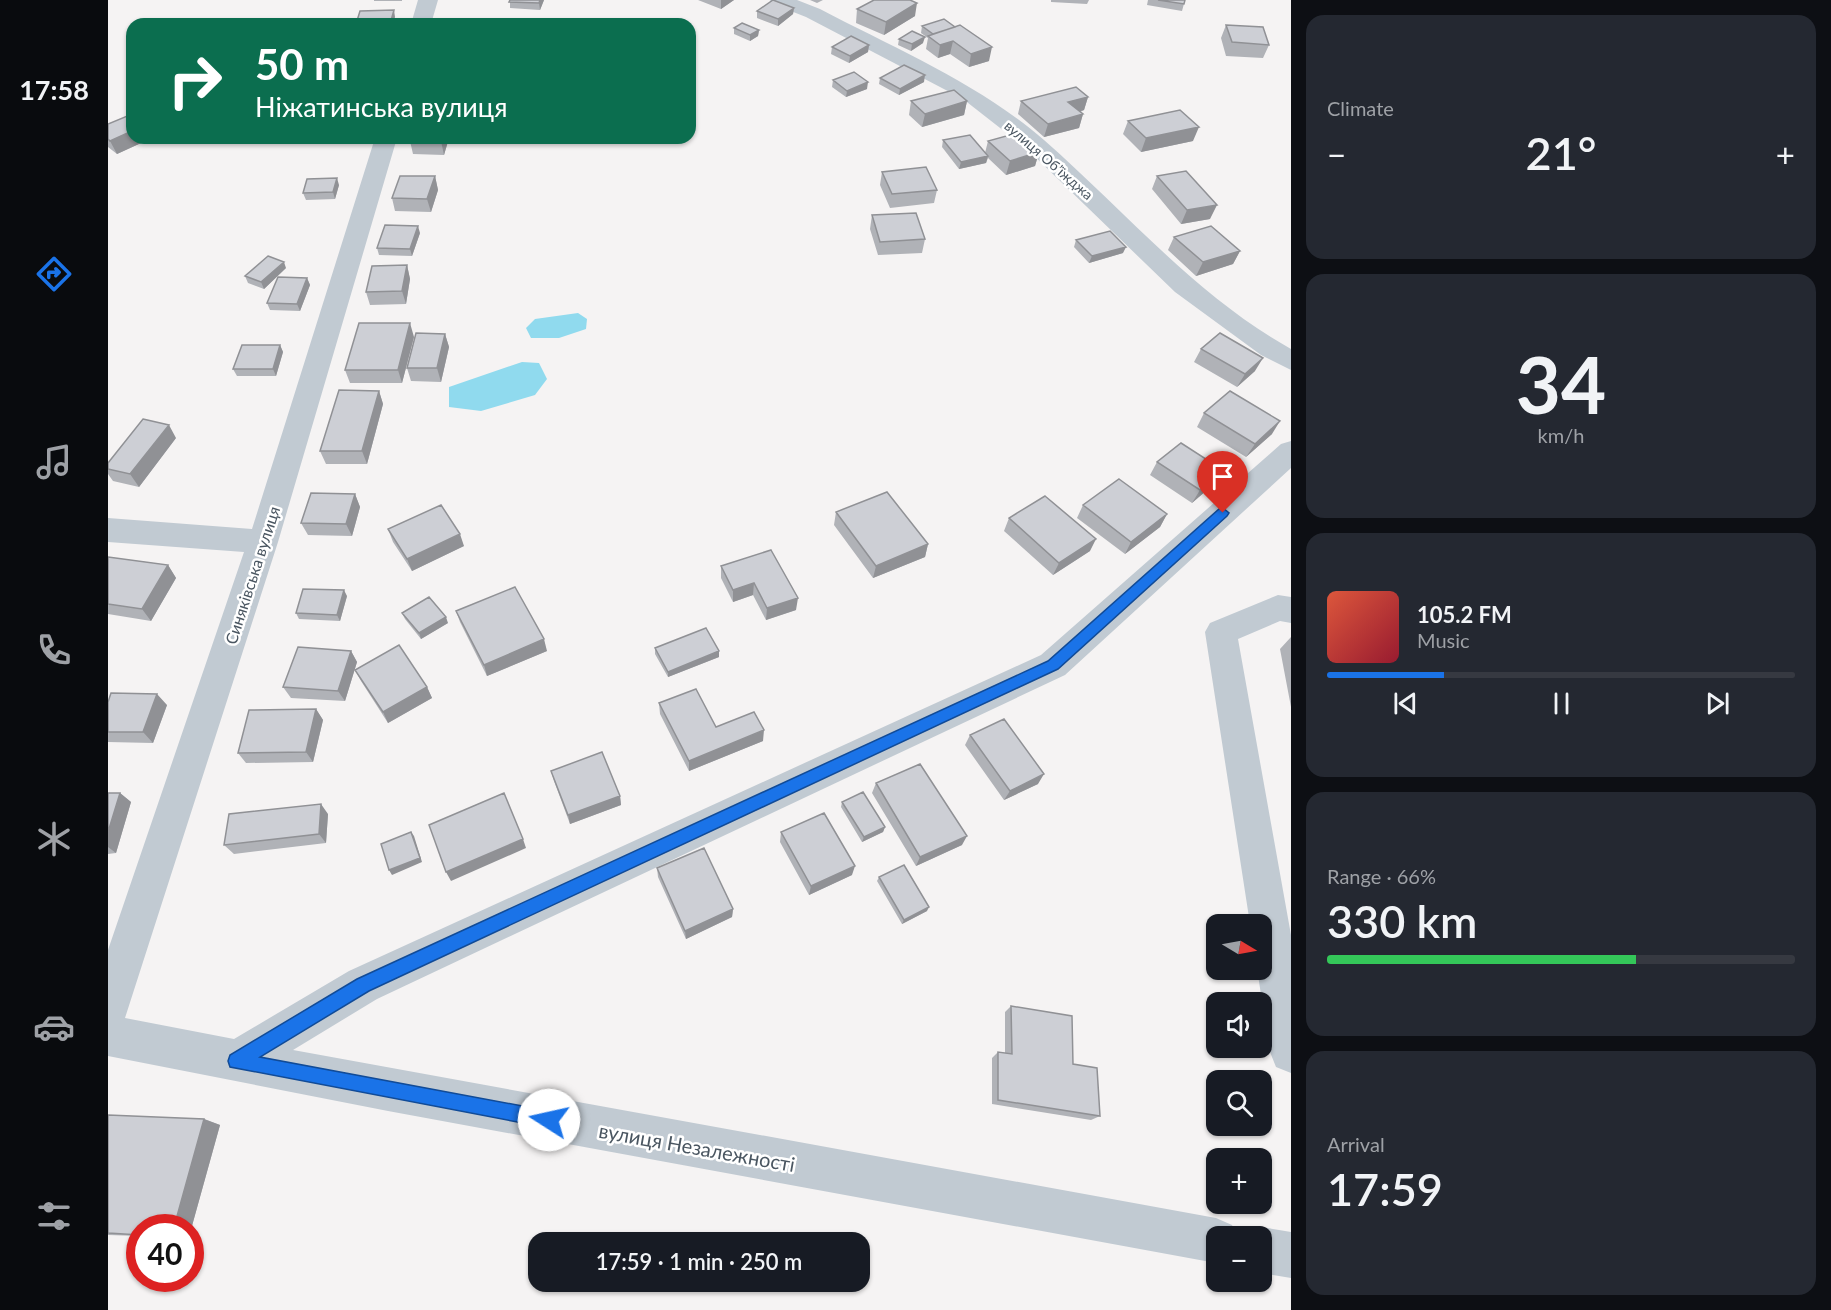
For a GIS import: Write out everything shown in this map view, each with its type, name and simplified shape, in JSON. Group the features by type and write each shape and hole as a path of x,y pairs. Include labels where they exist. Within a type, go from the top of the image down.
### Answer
{"street":[{"path":"423,18 428,0"},
{"name":"вулиця Обʼїжджа","path":"780,0 813,13 970,95 1035,144 1184,286 1270,349 1291,361"},
{"name":"Синяківська вулиця","path":"108,1009 264,542 384,144"},
{"path":"236,1061 363,985 1053,665 1291,452"},
{"path":"108,530 264,542"},
{"path":"1291,610 1278,608 1221,632 1291,1052"},
{"name":"вулиця Незалежності","path":"108,1035 236,1061 1206,1239"},
{"path":"1272,1252 1291,1255"}],"water":[{"path":"578,313 587,319 586,329 559,338 531,338 526,328 535,319"},
{"path":"522,362 539,363 547,379 535,395 481,411 449,407 449,387"}],"building":[{"path":"510,0 540,0 539,3 509,2"},
{"path":"773,0 794,8 778,19 757,11"},
{"path":"874,0 910,0 917,3 886,22 857,9"},
{"path":"1158,0 1185,0 1184,4"},
{"path":"394,10 392,18 358,18 360,11"},
{"path":"944,19 955,27 933,34 922,26"},
{"path":"742,23 759,30 750,35 734,28"},
{"path":"960,25 992,47 971,54 953,41 940,45 928,36"},
{"path":"1226,25 1263,27 1269,45 1232,42"},
{"path":"912,31 925,37 912,44 899,39"},
{"path":"851,36 869,45 850,56 832,47"},
{"path":"904,65 925,75 900,89 880,78"},
{"path":"854,72 868,82 847,91 833,80"},
{"path":"1076,87 1088,97 1068,102 1083,114 1048,124 1021,101"},
{"path":"954,90 967,101 925,114 911,101"},
{"path":"1180,110 1199,127 1146,138 1128,121"},
{"path":"126,116 126,134 110,141 108,124"},
{"path":"1017,133 1039,152 1010,161 988,141"},
{"path":"970,135 988,156 961,162 943,140"},
{"path":"926,167 937,190 892,194 882,172"},
{"path":"1186,171 1217,205 1187,210 1157,176"},
{"path":"400,176 435,176 427,199 392,198"},
{"path":"337,178 333,192 303,193 307,179"},
{"path":"916,213 925,239 880,242 872,215"},
{"path":"385,225 418,226 410,249 377,248"},
{"path":"1211,226 1240,251 1203,262 1174,237"},
{"path":"1110,231 1126,247 1092,256 1076,240"},
{"path":"268,256 284,262 261,282 245,276"},
{"path":"407,265 402,291 366,292 372,266"},
{"path":"278,277 307,278 297,304 267,303"},
{"path":"359,323 410,323 398,370 345,370"},
{"path":"416,333 445,334 437,368 407,368"},
{"path":"1220,333 1263,358 1245,374 1201,349"},
{"path":"242,345 280,345 273,369 233,369"},
{"path":"339,390 379,391 362,451 320,451"},
{"path":"1230,391 1280,421 1255,444 1204,413"},
{"path":"143,419 169,425 130,474 108,469 108,463"},
{"path":"1181,443 1223,470 1200,490 1157,462"},
{"path":"1119,479 1167,514 1131,542 1083,505"},
{"path":"887,492 928,544 876,566 836,512"},
{"path":"311,493 355,494 346,524 301,523"},
{"path":"1045,496 1096,539 1059,563 1009,518"},
{"path":"441,505 460,534 407,559 388,529"},
{"path":"771,550 798,598 767,608 754,583 733,590 721,566"},
{"path":"108,557 168,565 142,609 108,604"},
{"path":"515,587 544,639 484,665 456,611"},
{"path":"303,589 344,590 337,615 296,613"},
{"path":"429,597 446,617 419,633 402,613"},
{"path":"706,628 719,651 668,672 655,648"},
{"path":"399,645 427,687 383,712 355,670"},
{"path":"298,647 351,651 338,691 283,687"},
{"path":"696,689 716,727 754,712 764,730 689,761 659,703"},
{"path":"111,693 157,694 143,732 108,732 108,702"},
{"path":"316,709 306,752 238,753 249,710"},
{"path":"1004,719 1044,774 1010,791 970,735"},
{"path":"602,752 620,796 568,815 551,771"},
{"path":"920,764 967,836 920,857 876,783"},
{"path":"863,792 885,827 864,837 842,802"},
{"path":"108,793 120,793 108,832"},
{"path":"504,793 523,839 446,872 429,825"},
{"path":"321,804 319,834 224,845 229,814"},
{"path":"824,813 855,866 811,886 781,832"},
{"path":"411,832 420,858 389,870 381,844"},
{"path":"704,848 733,909 685,931 657,868"},
{"path":"904,865 929,907 904,920 879,877"},
{"path":"1011,1006 1072,1016 1073,1064 1097,1068 1100,1116 998,1100 998,1052 1012,1054"},
{"path":"108,1115 204,1119 178,1214 126,1214 126,1234 108,1233"}],"route":[{"path":"549,1120 236,1061 363,985 1053,665 1223,513"}]}
